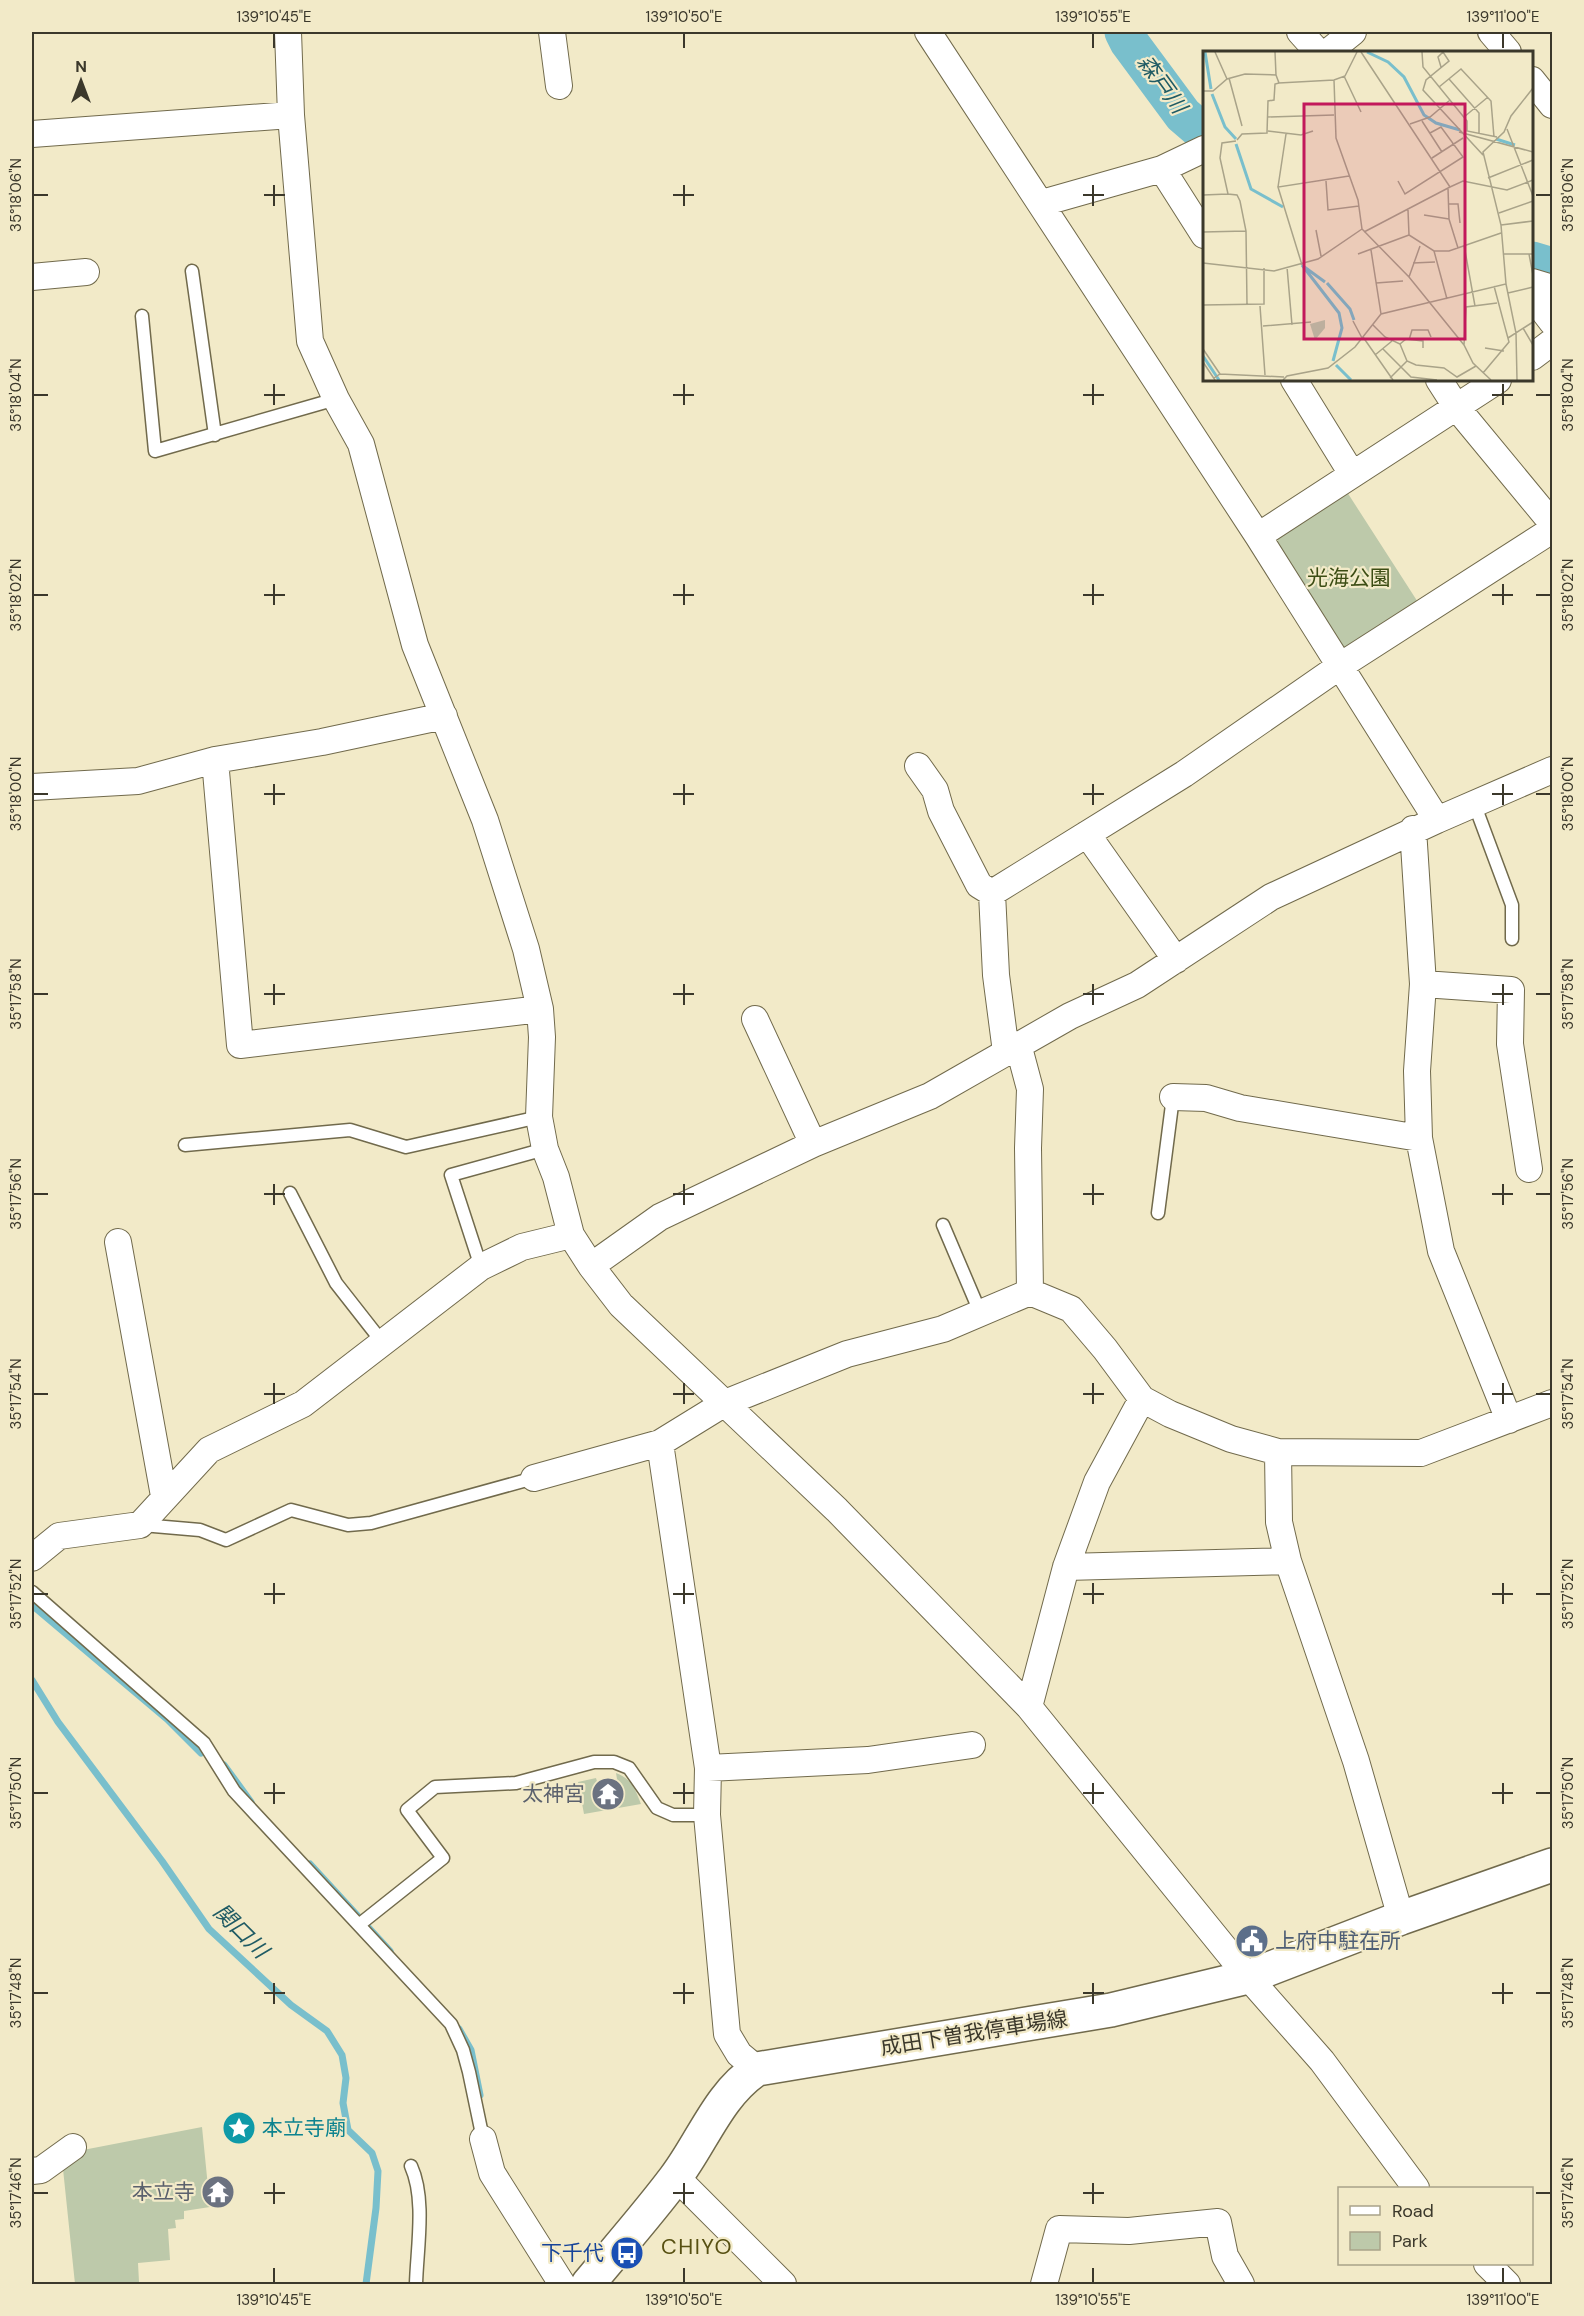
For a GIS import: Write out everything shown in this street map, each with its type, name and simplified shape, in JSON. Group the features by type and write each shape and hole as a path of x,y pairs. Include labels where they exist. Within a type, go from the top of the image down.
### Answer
{"main road":[{"name":"成田下曽我停車場線","path":"588,2284 676,2176 731,2090 743,2078 758,2069 1111,2010 1248,1977 1401,1918 1552,1865"}],"street":[{"path":"288,32 291,115 310,341 336,399 361,444 415,645 485,820 526,949 540,1009 542,1036 539,1117 545,1149 556,1177 572,1235 591,1266 621,1305 837,1510 1029,1707 1248,1977 1322,2061 1415,2187"},
{"path":"552,32 559,86"},
{"path":"928,32 1042,203 1437,820"},
{"path":"1300,32 1317,51"},
{"path":"1329,51 1353,32"},
{"path":"1491,32 1508,51"},
{"path":"1533,81 1552,105"},
{"path":"32,134 291,115"},
{"path":"1042,203 1162,169 1203,149"},
{"path":"1162,169 1203,233"},
{"path":"32,277 86,272"},
{"path":"1533,282 1552,288"},
{"path":"1533,297 1552,322"},
{"path":"1533,356 1552,342"},
{"path":"1295,381 1352,474"},
{"path":"1439,381 1457,408 1552,523"},
{"path":"1257,536 1497,381"},
{"path":"992,893 1184,774 1340,666 1552,530"},
{"path":"32,787 138,781 215,760 322,742 444,716"},
{"path":"215,760 240,1045 540,1009"},
{"path":"918,766 935,790 940,811 979,885 992,893"},
{"path":"591,1266 660,1217 813,1144 930,1096 1070,1016 1137,985 1271,897 1413,829 1552,770"},
{"path":"1413,829 1423,984 1417,1071 1419,1138 1442,1251 1509,1420"},
{"path":"1087,834 1176,960"},
{"path":"992,893 996,975 1012,1048 1030,1089 1028,1148 1030,1292"},
{"path":"1423,984 1511,990 1510,1044 1529,1168"},
{"path":"755,1019 813,1144"},
{"path":"1173,1097 1206,1098 1240,1108 1419,1138"},
{"path":"32,1558 59,1536 140,1525 209,1450 303,1404 481,1267 522,1246 572,1235"},
{"path":"118,1242 164,1497"},
{"path":"534,1478 660,1443 725,1403 847,1354 943,1329 1030,1292 1071,1310 1105,1349 1142,1399 1170,1414 1231,1439 1278,1452 1421,1453 1552,1402"},
{"path":"1029,1707 1066,1567 1097,1482 1142,1399"},
{"path":"660,1443 708,1768 707,1815 727,2034 739,2054 758,2069"},
{"path":"1278,1452 1279,1522 1288,1560 1356,1761 1401,1918"},
{"path":"1066,1567 1288,1560"},
{"path":"708,1768 868,1760 972,1745"},
{"path":"483,2139 492,2173 562,2284"},
{"path":"32,2171 41,2170 73,2147"},
{"path":"676,2176 783,2284"},
{"path":"1044,2284 1059,2229 1129,2231 1218,2222 1225,2256 1241,2284"},
{"path":"1488,2265 1507,2284"}],"lane":[{"path":"192,271 215,435"},
{"path":"142,316 155,451 336,399"},
{"path":"1474,804 1512,904 1512,939"},
{"path":"1158,1213 1173,1097"},
{"path":"185,1145 350,1130 406,1147 539,1117"},
{"path":"481,1267 452,1175 545,1149"},
{"path":"290,1193 336,1283 383,1343"},
{"path":"943,1225 980,1312"},
{"path":"140,1525 200,1530 226,1540 291,1510 348,1525 371,1523 534,1478"},
{"path":"32,1592 204,1743 234,1791 364,1921 451,2024 463,2050 483,2139"},
{"path":"364,1921 443,1858 407,1810 435,1787 516,1784 594,1762 614,1762 629,1768 657,1808 673,1815 707,1815"},
{"path":"411,2166 418,2181 419,2203 416,2284"}],"green space":[{"name":"光海公園","path":"1347,492 1423,610 1343,654 1276,547 1278,538"},
{"path":"616,1773 629,1781 641,1804 584,1814 578,1782 596,1778 601,1795 619,1791"},
{"path":"202,2127 210,2207 184,2211 184,2219 175,2220 176,2228 168,2229 170,2260 138,2263 139,2282 133,2284 75,2284 63,2169 83,2150"}],"waterway":[{"name":"森戸川","path":"1124,32 1183,115 1203,132"},
{"name":"森戸川","path":"1533,261 1552,267"},
{"path":"32,1605 167,1719 201,1753"},
{"name":"関口川","path":"32,1680 58,1722 162,1861 209,1929 291,2005 327,2031 342,2055 346,2078 343,2103 348,2130 372,2153 378,2171 376,2208 366,2284"},
{"path":"224,1765 251,1802"},
{"path":"310,1864 390,1951"},
{"path":"459,2029 471,2050 480,2095"}],"place":[{"name":"太神宮","path":"608,1794"},
{"name":"上府中駐在所","path":"1252,1941"},
{"name":"本立寺廟","path":"239,2128"},
{"name":"本立寺","path":"218,2192"},
{"name":"下千代","path":"627,2253"}],"district":[{"name":"CHIYO","path":"697,2246"}]}
